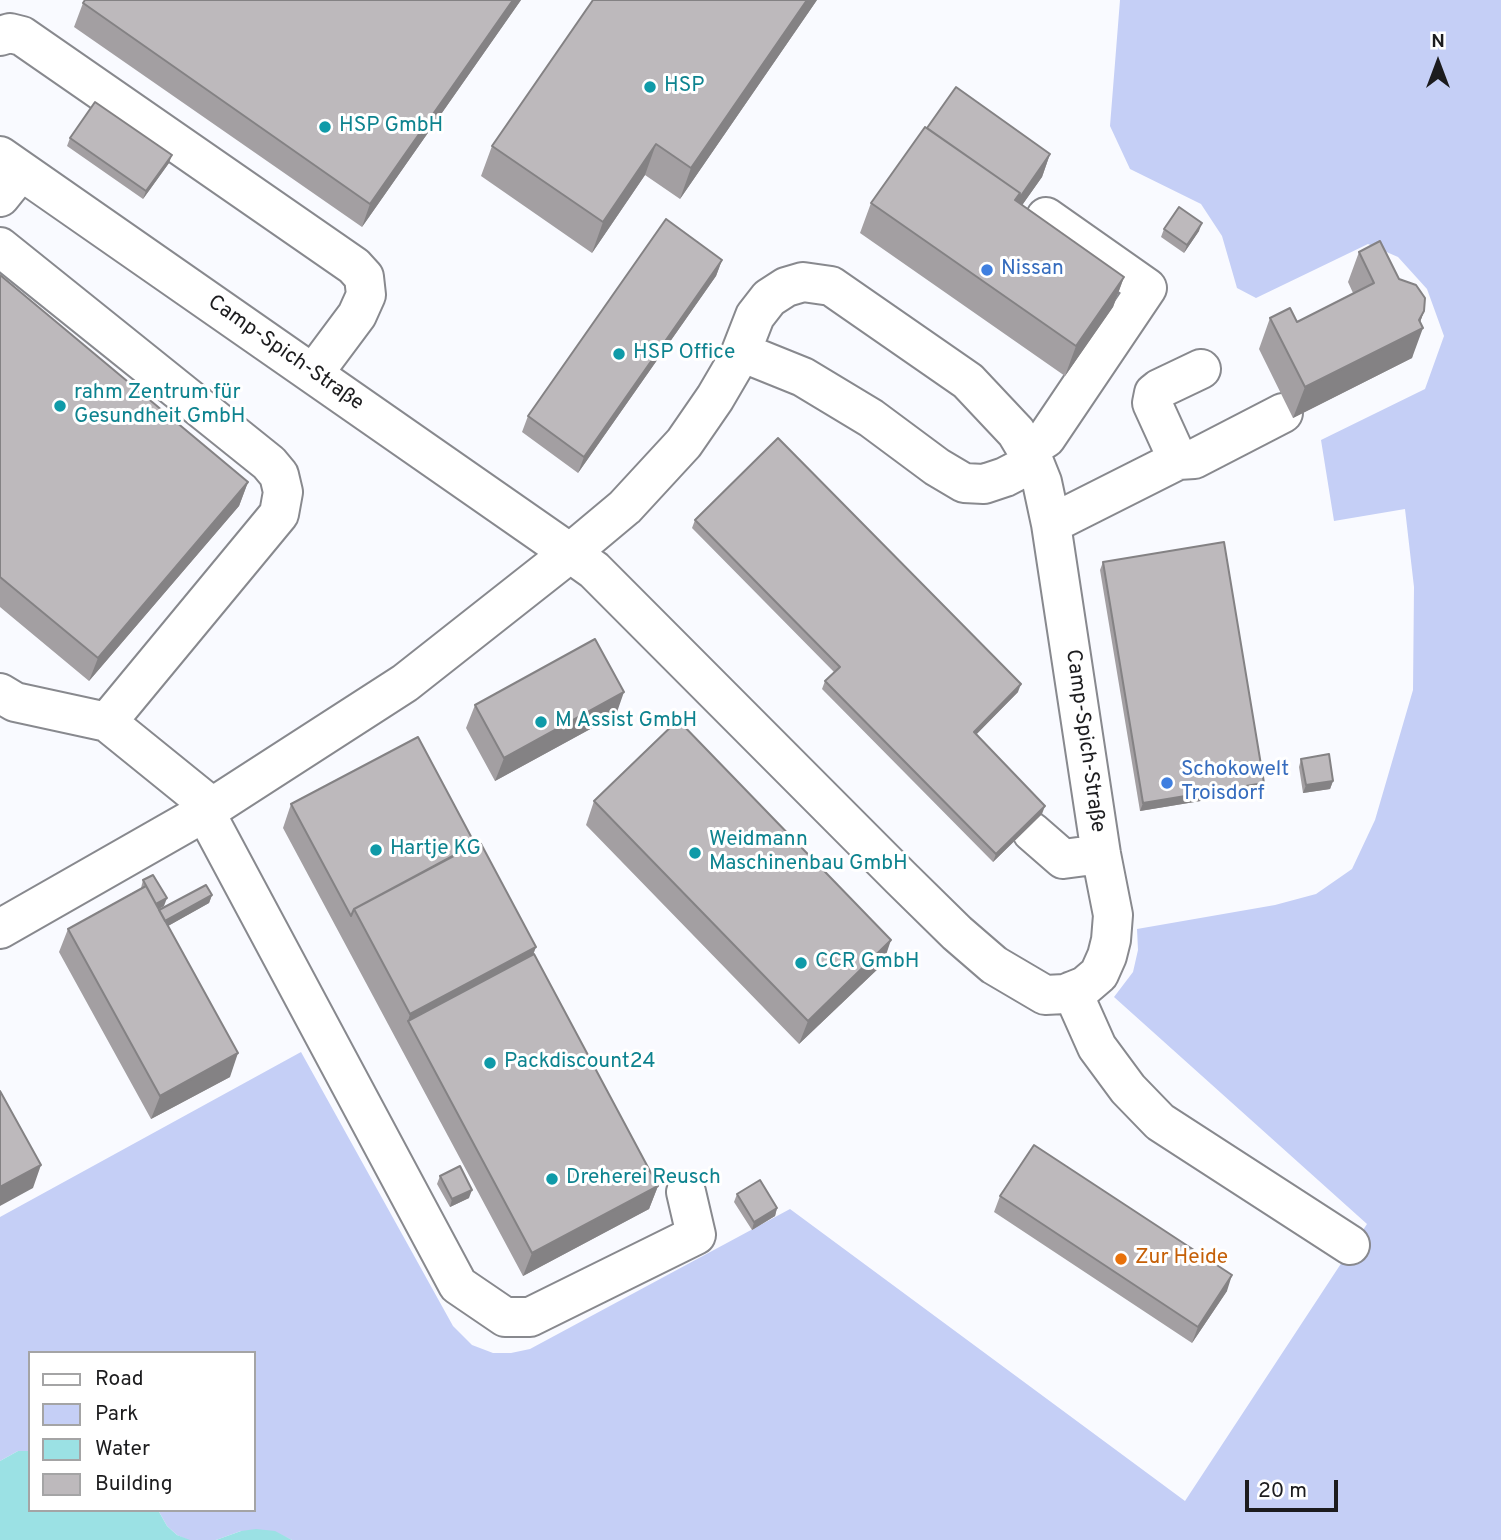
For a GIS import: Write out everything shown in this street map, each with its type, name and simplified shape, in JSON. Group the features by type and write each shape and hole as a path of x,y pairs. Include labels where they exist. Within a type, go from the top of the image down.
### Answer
{"street":[{"path":"0,36 10,33 22,36 354,266 364,276 366,295 357,315 313,374"},
{"name":"Camp-Spich-Straße","path":"0,929 208,809 405,683 570,553 625,507 684,443 715,398 741,352 755,316 769,298 786,287 803,282 831,286 968,381 1016,432 1031,456 1042,482 1051,524 1101,854 1113,915 1107,956 1098,974 1085,986 1065,994 1045,995 994,965 957,933 594,570 570,553 313,374 7,175"},
{"path":"741,352 814,384 871,418 937,467 964,483 984,484 1005,477 1031,456 1046,438 1147,288 1046,217"},
{"path":"0,247 269,463 279,475 282,492 279,514 107,722"},
{"path":"1178,460 1152,403 1154,393 1159,388 1201,369"},
{"path":"1051,524 1178,460 1194,459 1283,413"},
{"path":"0,693 16,702 107,722 208,809 458,1285 505,1317 530,1317 696,1234 686,1192"},
{"path":"1032,832 1063,859 1101,854"},
{"path":"1072,991 1097,1047 1128,1089 1160,1122 1350,1245"}],"green space":[{"path":"1120,0 1501,0 1501,1540 292,1540 275,1532 241,1531 216,1540 188,1540 167,1526 159,1512 256,1512 256,1351 28,1351 28,1451 18,1451 0,1461 0,1217 301,1052 453,1326 472,1345 493,1353 530,1349 790,1209 1185,1501 1367,1224 1114,997 1133,972 1138,950 1137,929 1275,905 1316,894 1352,869 1375,820 1413,690 1414,587 1405,509 1334,521 1321,440 1425,389 1444,336 1427,289 1398,257 1368,244 1256,298 1237,288 1222,236 1201,204 1130,169 1110,126"}],"water":[{"path":"18,1451 28,1451 28,1512 159,1512 167,1526 177,1535 190,1540 0,1540 0,1461"},
{"path":"241,1531 275,1531 292,1540 216,1540"}],"building":[{"name":"HSP GmbH","path":"85,0 513,0 370,204 83,3"},
{"name":"HSP","path":"593,0 807,0 691,168 656,144 603,222 492,146"},
{"path":"956,87 1050,154 1018,200 1020,193 927,128"},
{"path":"95,102 172,155 146,191 70,138"},
{"name":"Nissan","path":"925,127 1020,193 1015,200 1124,277 1076,346 871,203"},
{"path":"1179,207 1202,223 1187,245 1164,229"},
{"name":"HSP Office","path":"666,219 722,260 584,457 528,416"},
{"path":"1380,241 1399,279 1416,285 1425,298 1424,311 1419,320 1423,328 1305,387 1270,318 1290,308 1297,322 1374,283 1359,252"},
{"name":"rahm Zentrum für Gesundheit GmbH","path":"0,275 248,482 98,658 0,577"},
{"path":"778,438 1021,684 974,732 1045,806 996,854 825,681 840,667 695,520"},
{"path":"1224,542 1264,783 1143,803 1103,562"},
{"name":"M Assist GmbH","path":"595,639 624,692 504,758 475,705"},
{"path":"678,720 891,940 808,1021 594,801"},
{"name":"Hartje KG","path":"418,737 475,844 354,909 351,916 291,804"},
{"path":"1329,754 1333,781 1306,785 1301,759"},
{"path":"480,842 536,947 410,1014 354,909"},
{"path":"153,875 167,898 156,904 143,880"},
{"path":"206,885 212,895 165,921 159,910"},
{"path":"146,886 238,1053 160,1096 68,929"},
{"path":"534,954 658,1186 532,1253 408,1021"},
{"path":"0,1091 41,1165 0,1187"},
{"name":"Zur Heide","path":"1034,1145 1232,1275 1198,1327 1000,1196"},
{"path":"460,1166 472,1190 452,1199 440,1176"},
{"path":"760,1180 777,1208 754,1222 737,1194"}],"place":[{"name":"HSP","path":"650,87"},
{"name":"HSP GmbH","path":"325,127"},
{"name":"Nissan","path":"987,270"},
{"name":"HSP Office","path":"619,354"},
{"name":"rahm Zentrum für Gesundheit GmbH","path":"60,406"},
{"name":"M Assist GmbH","path":"541,722"},
{"name":"Schokowelt Troisdorf","path":"1167,783"},
{"name":"Hartje KG","path":"376,850"},
{"name":"Weidmann Maschinenbau GmbH","path":"695,853"},
{"name":"CCR GmbH","path":"801,963"},
{"name":"Packdiscount24","path":"490,1063"},
{"name":"Dreherei Reusch","path":"552,1179"},
{"name":"Zur Heide","path":"1121,1259"}]}
